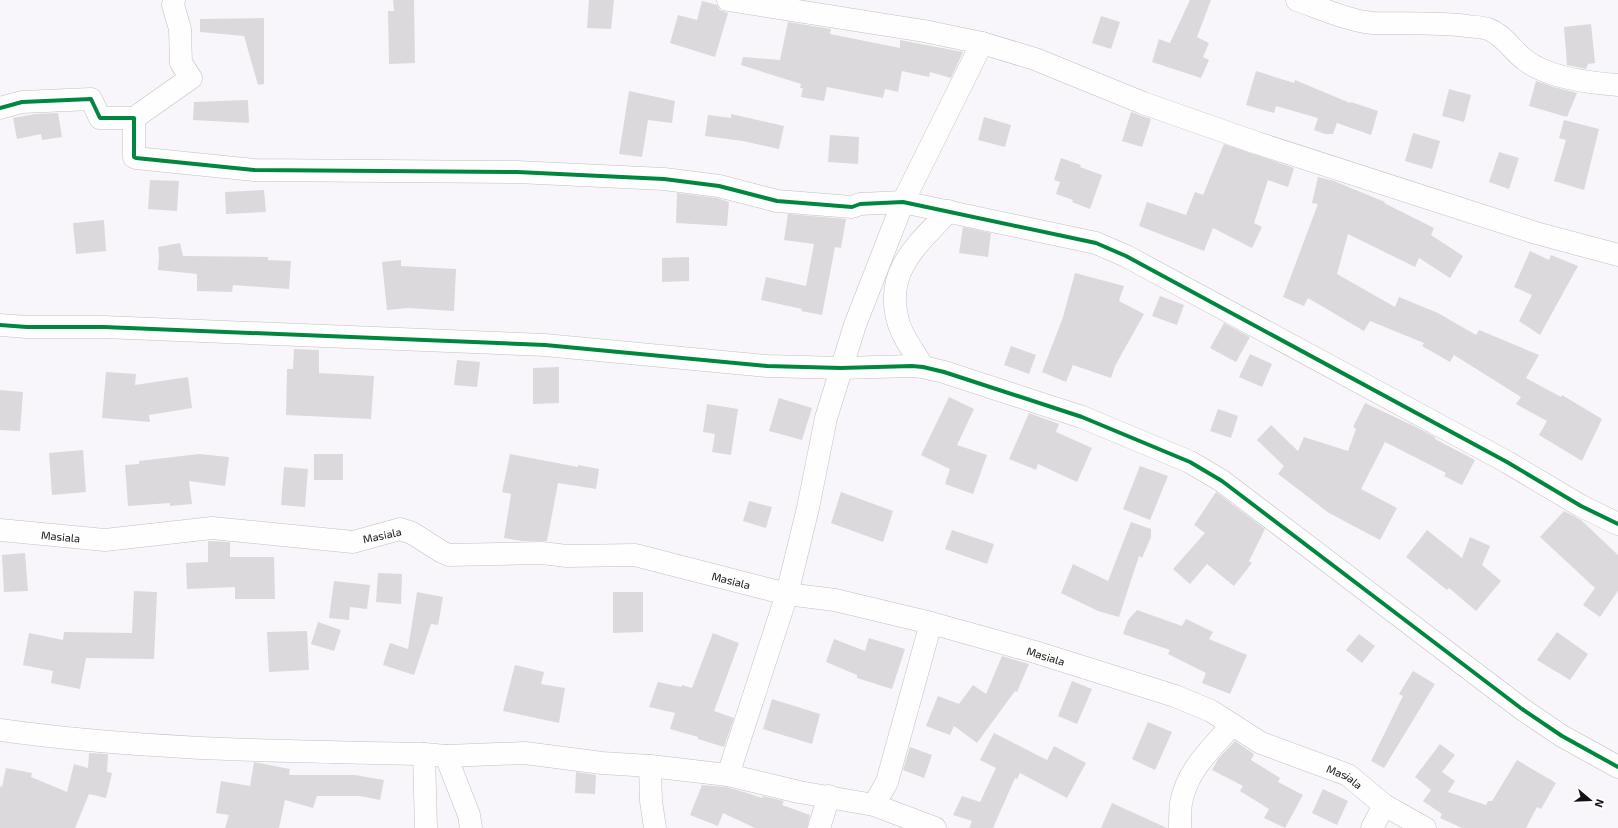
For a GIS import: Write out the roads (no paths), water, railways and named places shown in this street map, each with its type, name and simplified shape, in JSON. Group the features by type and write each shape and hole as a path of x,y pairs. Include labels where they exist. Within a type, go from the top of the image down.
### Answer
{"street":[{"path":"0,108 22,102 92,99 100,118 134,118 191,78 181,63 181,33 173,5 174,0"},
{"path":"728,0 924,31 982,43 1034,59 1143,103 1257,143 1536,233 1618,255"},
{"path":"1297,0 1353,19 1371,23 1450,24 1488,29 1505,39 1525,60 1542,69 1598,84 1618,85"},
{"path":"728,775 786,594 808,508 826,418 865,298 903,202 982,43"},
{"path":"134,118 134,157 136,158 254,170 518,172 664,179 720,186 777,200 852,207 860,204 903,202 1096,243 1126,256 1507,462 1581,506 1618,524"},
{"path":"923,367 898,322 895,301 897,281 904,261 949,211"},
{"path":"0,325 27,327 104,327 545,344 767,366 841,368 923,367 944,372 1082,417 1190,462 1222,481 1522,709 1562,736 1618,767"},
{"name":"Masiala","path":"0,530 105,540 212,528 353,542 400,529 412,533 449,555 542,553 567,556 635,555 786,594 835,600 931,623 1035,652 1175,696 1211,711 1261,743 1348,775 1384,805 1425,828"},
{"path":"874,805 887,782 931,623"},
{"path":"1180,828 1181,803 1189,777 1201,760 1232,725"},
{"path":"0,730 48,737 152,746 424,754 446,756 525,753 602,763 650,766 728,775 799,792 874,805 935,828"},
{"path":"424,754 426,828"},
{"path":"446,756 469,815 471,828"},
{"path":"650,766 651,801 655,828"},
{"path":"819,828 829,796"},
{"path":"1372,828 1384,805"}]}
